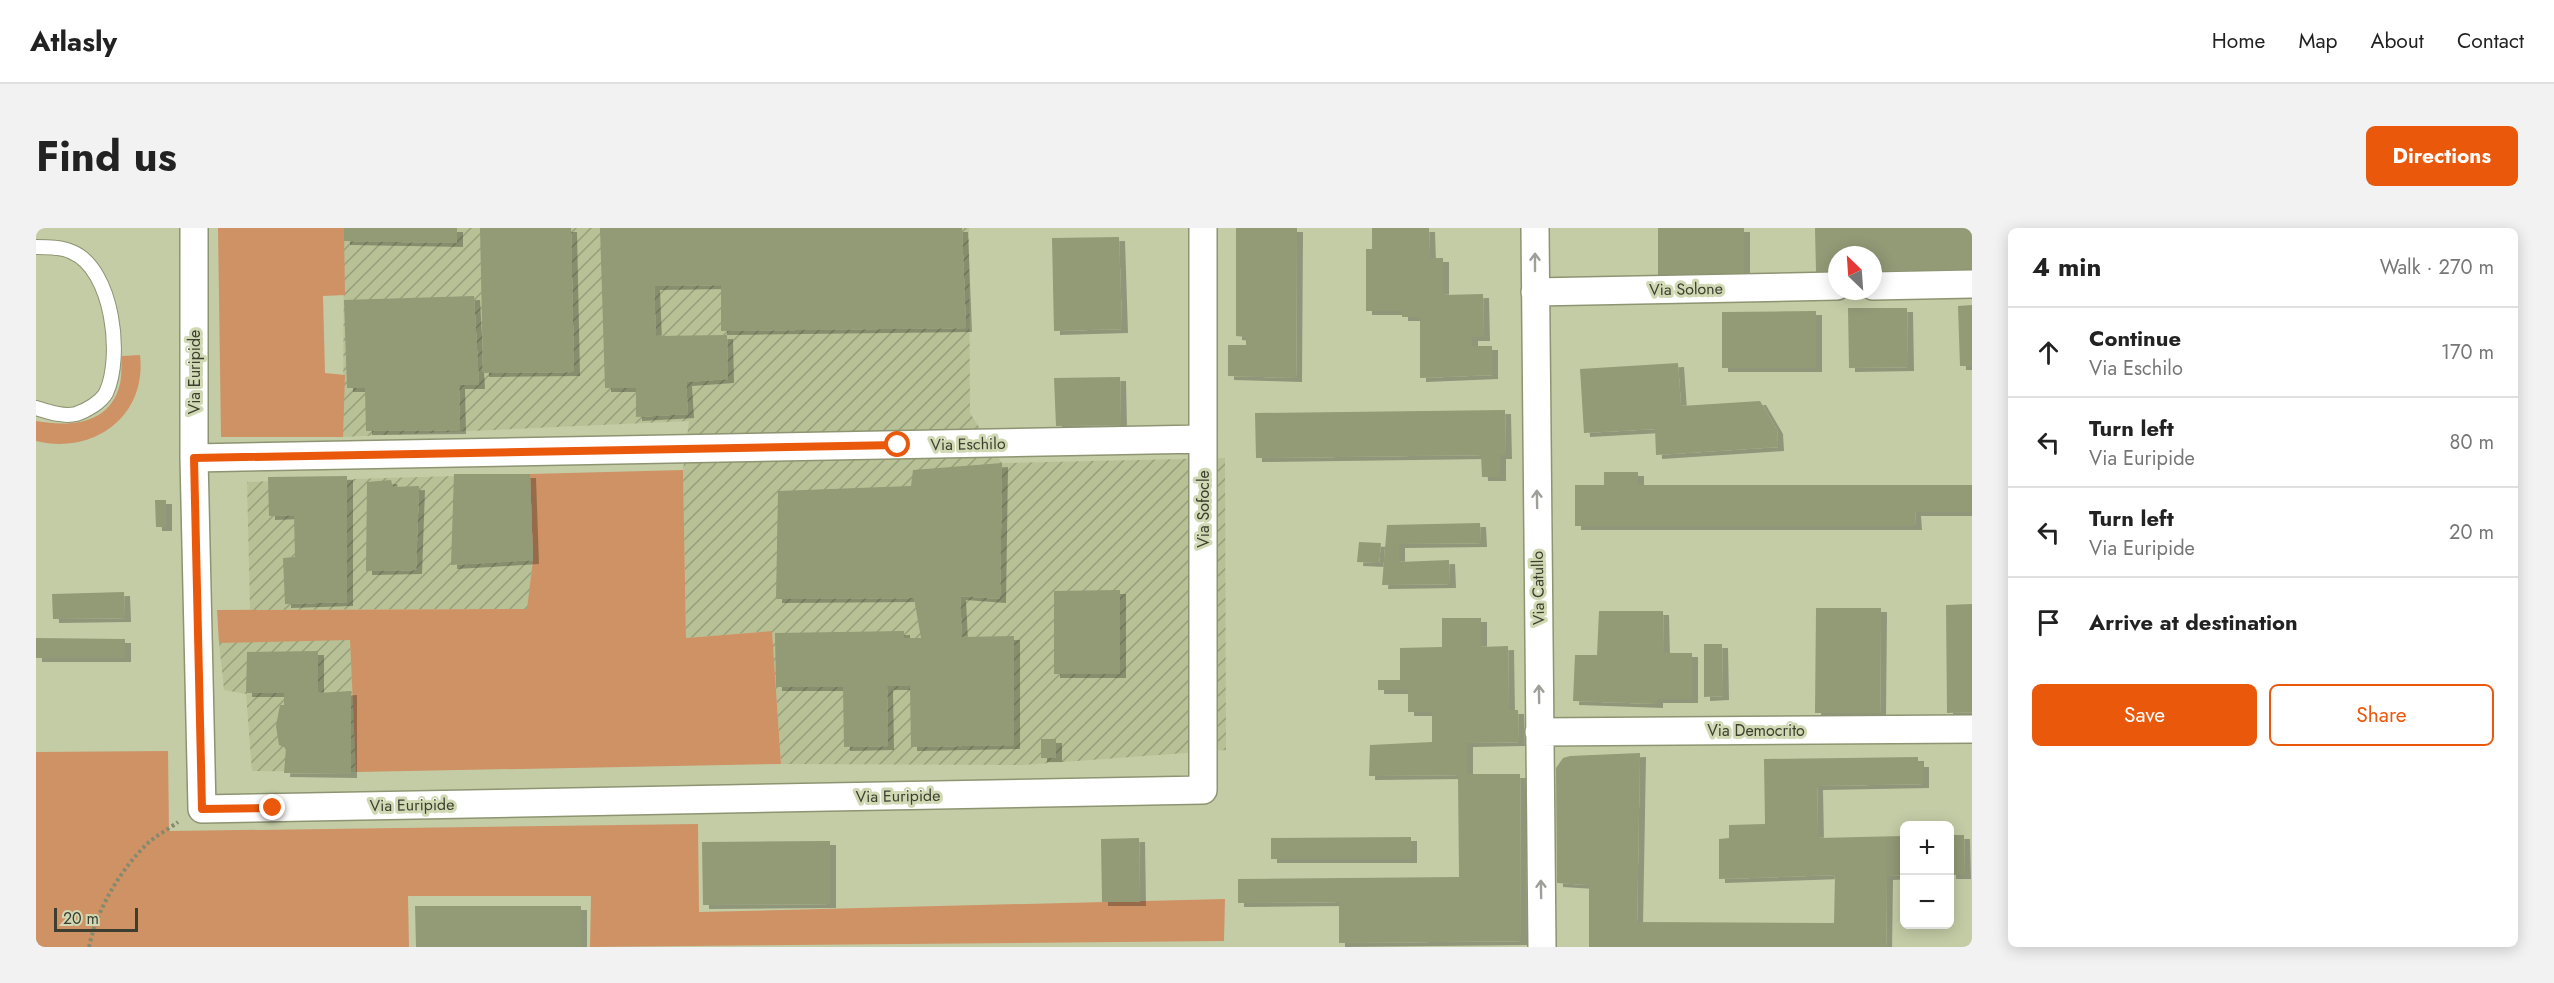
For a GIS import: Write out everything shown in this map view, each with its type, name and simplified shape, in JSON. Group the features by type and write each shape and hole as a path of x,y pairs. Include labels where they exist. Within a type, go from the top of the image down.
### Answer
{"street":[{"name":"Via Euripide","path":"194,228 194,458 202,809 1203,790"},
{"name":"Via Sofocle","path":"1203,228 1203,790"},
{"name":"Via Catullo","path":"1535,228 1542,947"},
{"path":"1882,286 1972,284"},
{"name":"Via Solone","path":"1535,292 1828,286"},
{"name":"Via Eschilo","path":"194,458 1203,439"},
{"name":"Via Democrito","path":"1539,732 1972,729"}],"lane":[{"path":"36,247 73,252 98,273 109,303 114,348 112,374 105,395 91,407 76,414 56,414 36,408"}],"path":[{"path":"88,947 104,905 122,874 149,842 202,809"}],"shaded area":[{"path":"218,228 344,228 345,295 323,296 325,373 345,375 343,437 221,437"},
{"path":"344,228 969,228 970,413 1002,463 1225,458 1226,750 1023,765 781,764 772,631 686,638 683,470 689,421 343,437"},
{"path":"140,355 140,377 135,397 125,413 112,426 96,436 77,442 57,444 36,441 36,421 75,423 98,415 107,408 115,398 120,384 122,356"},
{"path":"683,470 686,638 772,631 781,764 356,772 350,640 219,643 217,610 527,609 533,560 530,474"},
{"path":"530,474 533,560 528,609 250,610 247,482"},
{"path":"350,639 356,772 252,771 246,694 224,690 219,643"},
{"path":"168,751 169,831 698,824 699,912 1225,899 1224,941 590,947 591,896 408,896 409,947 36,947 36,752"}],"building":[{"path":"344,228 457,228 457,243 344,241"},
{"path":"480,228 571,228 574,372 483,373"},
{"path":"600,228 962,228 966,328 721,331 721,285 654,286 656,336 727,335 728,379 686,382 688,414 636,417 636,388 605,388"},
{"path":"1236,228 1297,228 1296,378 1228,376 1228,345 1246,345 1246,337 1236,336"},
{"path":"1372,228 1429,228 1430,258 1443,258 1443,295 1483,294 1484,337 1472,337 1472,346 1492,346 1492,375 1420,378 1420,317 1402,317 1402,311 1366,311 1366,249 1372,249"},
{"path":"1658,228 1744,228 1744,276 1658,276"},
{"path":"1815,228 1972,228 1972,269 1882,271 1882,246 1828,246 1828,272 1816,272"},
{"path":"1119,237 1122,329 1054,331 1052,238"},
{"path":"474,296 479,385 459,385 460,430 366,431 365,388 347,388 344,300"},
{"path":"1972,305 1972,366 1960,366 1958,306"},
{"path":"1848,308 1907,308 1908,367 1849,368"},
{"path":"1816,311 1816,368 1722,368 1722,312"},
{"path":"1678,363 1681,406 1760,401 1777,430 1778,447 1656,455 1655,429 1584,433 1580,369"},
{"path":"1120,377 1121,425 1056,426 1054,378"},
{"path":"1505,410 1506,455 1500,455 1500,477 1482,477 1481,455 1256,458 1255,413"},
{"path":"1002,463 1000,599 960,596 962,637 1014,636 1014,745 911,747 910,686 887,686 888,746 844,747 843,687 776,687 775,633 904,631 904,638 921,638 914,598 776,599 778,491 911,486 913,470"},
{"path":"1604,472 1638,472 1638,485 1972,485 1972,512 1915,512 1916,526 1575,526 1575,485 1604,485"},
{"path":"454,474 530,474 533,560 451,565"},
{"path":"347,476 347,602 285,604 283,558 295,557 294,515 269,516 268,477"},
{"path":"391,480 393,487 419,486 416,570 366,571 367,482"},
{"path":"155,500 166,500 166,527 156,527"},
{"path":"1480,523 1481,543 1399,544 1399,562 1449,560 1450,584 1382,585 1387,525"},
{"path":"1359,542 1381,543 1379,563 1357,562"},
{"path":"1120,590 1120,674 1054,674 1054,591"},
{"path":"124,592 125,618 53,619 52,594"},
{"path":"1972,604 1972,712 1947,713 1946,605"},
{"path":"1816,608 1881,608 1880,713 1815,713"},
{"path":"1599,611 1663,611 1664,653 1692,653 1692,699 1657,699 1657,704 1573,701 1575,655 1597,655"},
{"path":"1442,618 1481,618 1481,647 1508,646 1509,710 1518,710 1519,742 1467,743 1467,774 1520,774 1521,941 1339,943 1339,902 1238,903 1238,879 1459,877 1458,775 1369,776 1370,745 1432,742 1432,712 1408,712 1408,690 1378,690 1378,680 1400,680 1400,648 1442,647"},
{"path":"36,638 125,639 125,658 36,658"},
{"path":"1704,644 1722,644 1723,696 1704,697"},
{"path":"318,651 318,693 351,691 351,774 284,773 286,748 279,745 276,726 280,705 284,705 284,693 246,693 247,652"},
{"path":"1041,739 1056,739 1056,758 1041,758"},
{"path":"1640,753 1637,922 1834,923 1835,875 1719,879 1719,839 1729,838 1729,825 1765,824 1764,759 1918,757 1918,763 1923,763 1923,784 1817,786 1818,838 1900,836 1900,875 1887,876 1886,947 1589,947 1589,885 1557,883 1556,768 1563,758"},
{"path":"1954,835 1964,835 1965,875 1954,875"},
{"path":"1411,837 1411,859 1271,859 1271,838"},
{"path":"1139,838 1140,902 1102,902 1101,839"},
{"path":"830,841 830,904 703,905 702,842"},
{"path":"415,906 581,906 581,947 416,947"}],"route":[{"path":"273,808 202,809 194,458 898,445"}]}
